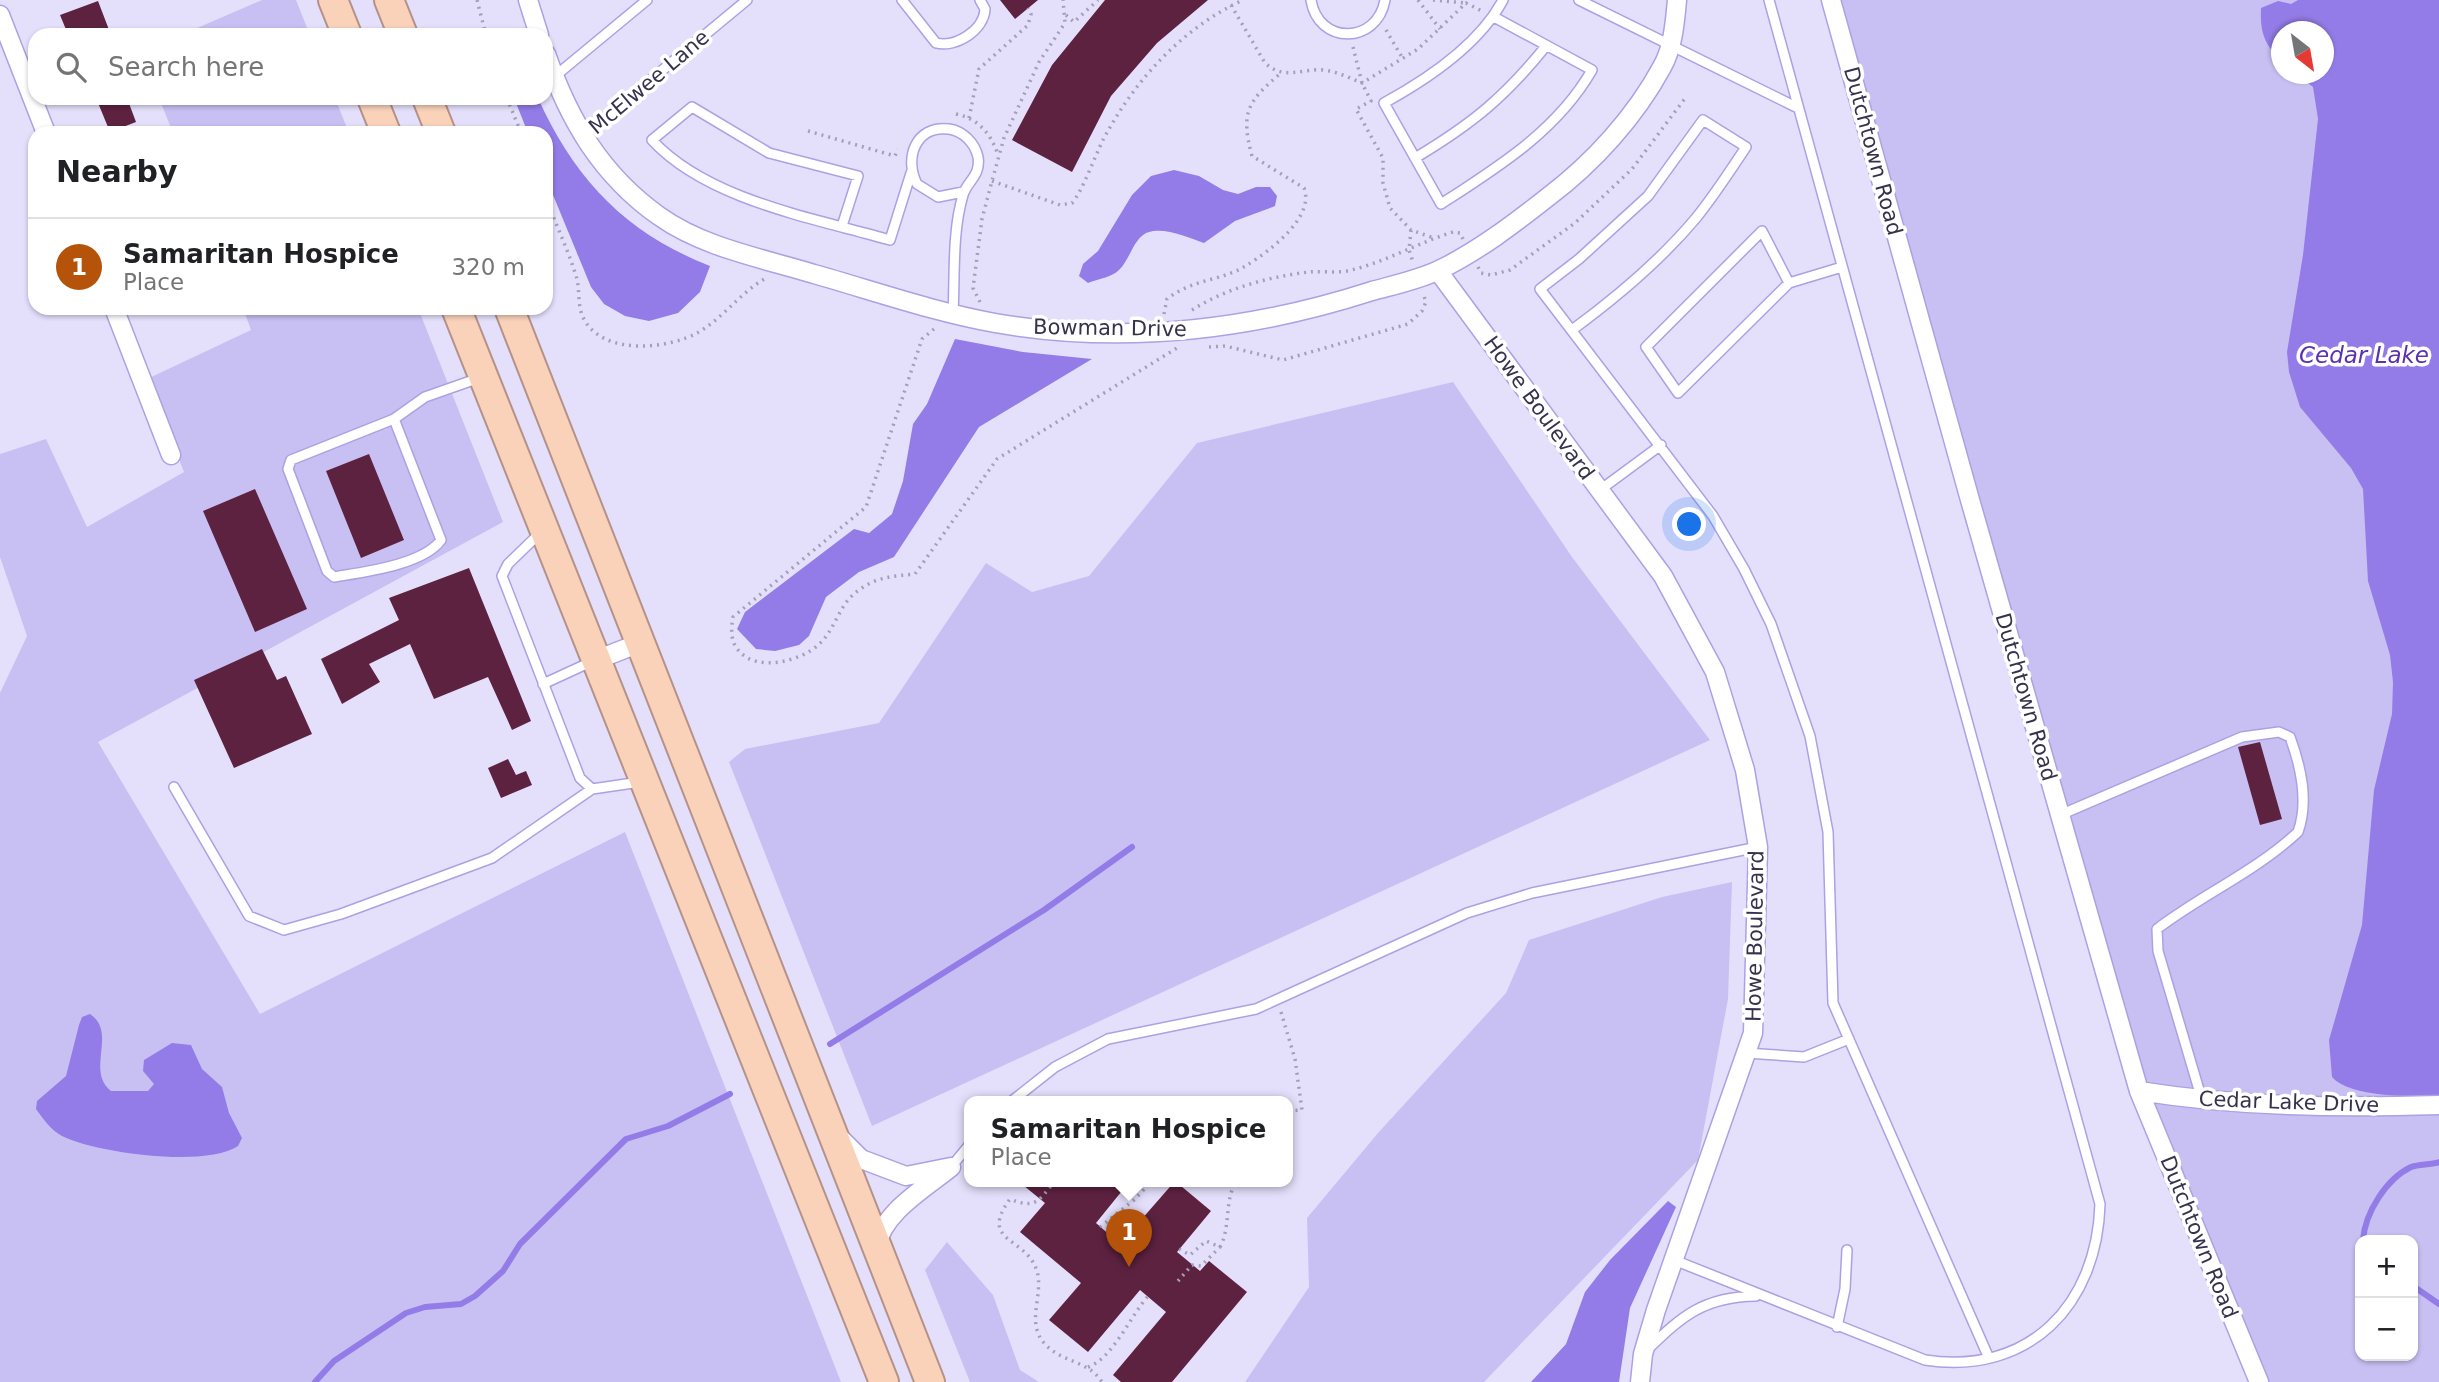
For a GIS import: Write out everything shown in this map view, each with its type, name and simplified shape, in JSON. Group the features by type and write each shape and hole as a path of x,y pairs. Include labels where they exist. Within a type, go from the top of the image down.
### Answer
{"highway":[{"path":"333,0 344,28"},
{"path":"389,0 400,28"},
{"path":"375,105 383,126"},
{"path":"430,105 438,126"},
{"path":"459,315 884,1382"},
{"path":"512,315 930,1382"}],"street":[{"path":"528,0 538,28"},
{"name":"Bowman Drive","path":"553,74 582,136 594,155 624,188 661,218 707,243 997,323 1069,331 1202,330 1313,310 1438,271 1519,220 1573,178 1618,130 1664,66 1677,0"},
{"name":"Dutchtown Road","path":"1831,0 2139,1091 2259,1382"},
{"path":"0,15 28,87"},
{"path":"35,105 43,126"},
{"name":"Howe Boulevard","path":"1438,271 1663,576 1716,672 1745,770 1758,847 1753,1033 1643,1354 1640,1382"},
{"path":"117,315 171,454"},
{"path":"596,660 640,643"},
{"name":"Cedar Lake Drive","path":"2139,1091 2203,1101 2325,1108 2439,1105"},
{"path":"833,1131 861,1159 906,1176 951,1167"},
{"path":"876,1247 879,1232 903,1205 951,1167"}],"lane":[{"path":"554,77 646,0"},
{"name":"McElwee Lane","path":"582,136 747,0"},
{"path":"902,0 936,43 944,45 959,41 980,25 985,9 980,0"},
{"path":"1311,0 1319,21 1336,33 1357,34 1375,23 1385,0"},
{"path":"1494,17 1592,70 1581,90 1523,150 1441,204 1384,103 1450,60 1494,17 1503,0"},
{"path":"1579,0 1798,108"},
{"path":"1674,1260 1925,1360 1956,1362 2012,1352 2055,1323 2076,1295 2090,1269 2099,1234 2100,1204 1769,0"},
{"path":"1416,158 1457,133 1513,87 1546,46"},
{"path":"842,226 858,176 769,153 692,107 652,140 667,156 745,200 890,240 911,173 911,151 925,135 934,130 956,131 973,144 977,154 976,175 963,192 953,313"},
{"path":"1572,330 1615,298 1664,253 1698,216 1746,147 1703,120 1648,196 1579,259 1540,289 1713,516 1771,624 1810,736 1828,832 1833,1003 1988,1356"},
{"path":"911,173 926,193 938,197 963,192"},
{"path":"1789,283 1762,231 1646,347 1678,393 1789,283 1842,267"},
{"path":"394,419 441,540 436,547 393,566 334,577 327,571 288,469 291,460 394,419 425,397 483,377"},
{"path":"1600,491 1661,445"},
{"path":"544,530 508,564 502,576 580,778 592,789"},
{"path":"543,684 596,660"},
{"path":"2060,815 2242,737 2279,732 2290,737 2301,776 2304,800 2298,832 2248,873 2184,909 2157,929 2158,951 2203,1101"},
{"path":"174,787 249,916 284,930 341,914 492,858 592,789 645,782"},
{"path":"1018,1096 1055,1067 1108,1039 1217,1019 1277,1000 1467,913 1532,893 1758,847"},
{"path":"1746,1053 1804,1057 1849,1040"},
{"path":"951,1167 964,1151"},
{"path":"1837,1327 1845,1289 1847,1250"},
{"path":"1643,1354 1670,1328 1703,1305 1734,1297 1761,1296"}],"path":[{"path":"477,0 484,28"},
{"path":"981,303 973,288 982,219 992,181 1004,138 1040,62 1065,23 1063,0"},
{"path":"1066,15 1074,22 1098,0"},
{"path":"992,181 1060,205 1072,203 1121,106 1166,53 1219,11 1243,0"},
{"path":"1418,0 1440,29"},
{"path":"1433,0 1466,3 1494,17"},
{"path":"1362,83 1404,60 1466,3"},
{"path":"1231,5 1265,63 1281,73"},
{"path":"969,118 979,69 1028,25 1031,15 1028,8"},
{"path":"1375,23 1390,33 1404,60"},
{"path":"1164,315 1167,299 1184,286 1245,267 1297,223 1306,211 1304,188 1251,156 1246,135 1247,114 1255,95 1281,73 1321,70 1339,73 1362,83 1371,101 1356,109 1383,158 1383,183 1390,208 1411,230 1436,239"},
{"path":"1185,314 1214,297 1255,282 1311,272 1344,272 1453,232 1460,233 1481,272 1500,274 1575,223 1632,169 1686,97"},
{"path":"510,105 518,126"},
{"path":"553,217 577,280 584,321 607,340 643,346 681,341 713,323 751,287 788,266"},
{"path":"1201,348 1225,346 1283,360 1408,324 1422,311 1426,302 1409,250 1411,230"},
{"path":"1155,315 1176,314"},
{"path":"936,328 927,332 922,339 866,507 733,617 732,639 744,657 764,664 807,653 820,644 840,608 858,590 879,578 915,574 997,459 1177,349"},
{"path":"1156,351 1189,349"},
{"path":"1277,1000 1289,1034 1300,1086 1302,1110 1293,1111"},
{"path":"1050,1187 1037,1203 1028,1205 1010,1199 1001,1211 998,1226 1003,1234 1026,1252 1037,1270 1039,1286 1034,1307 1042,1342 1057,1354 1088,1367 1102,1382"},
{"path":"1100,1227 1144,1187"},
{"path":"1178,1281 1192,1265 1201,1266 1220,1247 1226,1231 1234,1187"},
{"path":"1179,1248 1190,1255 1206,1241 1220,1247"},
{"path":"1088,1367 1108,1355 1118,1335 1147,1296"}],"shaded area":[{"path":"262,0 296,0 307,28 197,28"},
{"path":"1831,0 2439,0 2439,1382 2259,1382 2139,1091"},
{"path":"162,105 338,105 346,126 170,126"},
{"path":"246,315 421,315 503,522 98,742 260,1014 625,832 841,1382 0,1382 0,693 27,636 0,557 0,454 46,439 87,527 184,472 147,379 251,330"},
{"path":"1453,382 1572,557 1710,740 872,1126 729,762 745,749 879,723 986,563 1032,592 1089,576 1197,443"},
{"path":"1732,882 1728,999 1698,1160 1484,1382 1245,1382 1309,1287 1307,1218 1378,1133 1506,993 1529,940 1662,897"},
{"path":"947,1242 993,1295 1020,1370 1039,1382 970,1382 925,1270"}],"water":[{"name":"Cedar Lake","path":"2298,0 2439,0 2439,1097 2367,1092 2341,1084 2332,1077 2329,1040 2362,925 2374,790 2392,714 2393,682 2390,655 2368,581 2363,489 2351,468 2300,407 2289,372 2287,352 2303,255 2318,119 2313,87 2309,84 2334,84 2334,21 2271,21 2271,48 2264,37 2261,8 2278,1 2291,4"},
{"path":"517,105 542,105 552,126 525,126"},
{"path":"553,127 587,178 628,220 680,253 710,266 700,292 678,313 649,321 625,316 604,304 591,287 553,195"},
{"path":"1174,170 1199,176 1223,190 1238,194 1256,187 1270,187 1277,196 1275,206 1235,221 1204,243 1169,232 1149,232 1140,238 1123,266 1116,272 1088,283 1079,276 1083,264 1098,251 1132,195 1151,176"},
{"path":"955,339 1023,352 1092,359 979,427 894,557 859,572 826,597 809,636 799,645 775,651 756,649 737,629 745,612 854,529 869,533 892,514 903,481 913,424 927,404"},
{"path":"90,1014 98,1022 101,1031 101,1073 111,1091 148,1091 154,1084 143,1071 144,1060 172,1043 191,1045 202,1069 222,1087 229,1113 242,1138 238,1146 222,1153 201,1156 150,1156 99,1148 54,1131 36,1109 37,1101 66,1076 82,1017"},
{"path":"1668,1201 1676,1207 1630,1308 1619,1382 1531,1382 1566,1344 1585,1292 1610,1260"}],"building":[{"path":"1000,0 1038,0 1015,19"},
{"path":"1105,0 1208,0 1157,43 1111,96 1072,172 1012,140 1052,65"},
{"path":"98,1 108,28 65,28 60,15"},
{"path":"99,105 130,105 136,122 126,126 108,126"},
{"path":"369,454 404,540 361,558 326,471"},
{"path":"255,489 307,609 255,632 203,511"},
{"path":"469,568 531,721 512,730 488,677 434,699 410,644 369,664 380,682 342,704 321,659 399,620 389,598"},
{"path":"262,649 277,680 286,676 312,734 234,768 194,680"},
{"path":"2260,742 2282,819 2260,825 2238,747"},
{"path":"508,759 516,775 526,771 532,785 501,798 488,768"},
{"path":"1025,1187 1125,1187 1096,1223 1120,1244 1170,1187 1182,1187 1211,1211 1177,1252 1200,1271 1209,1261 1247,1292 1172,1382 1121,1382 1113,1375 1166,1312 1140,1290 1088,1352 1049,1320 1081,1283 1020,1232 1045,1203"}],"waterway":[{"path":"830,1044 1044,910 1132,847"},
{"path":"315,1382 334,1361 406,1313 425,1307 461,1304 475,1296 503,1271 520,1244 626,1139 668,1126 730,1094"},
{"path":"2364,1235 2372,1208 2393,1180 2411,1167 2439,1162"},
{"path":"2418,1289 2439,1304"}],"place":[{"name":"Samaritan Hospice","path":"1129,1267"}]}
